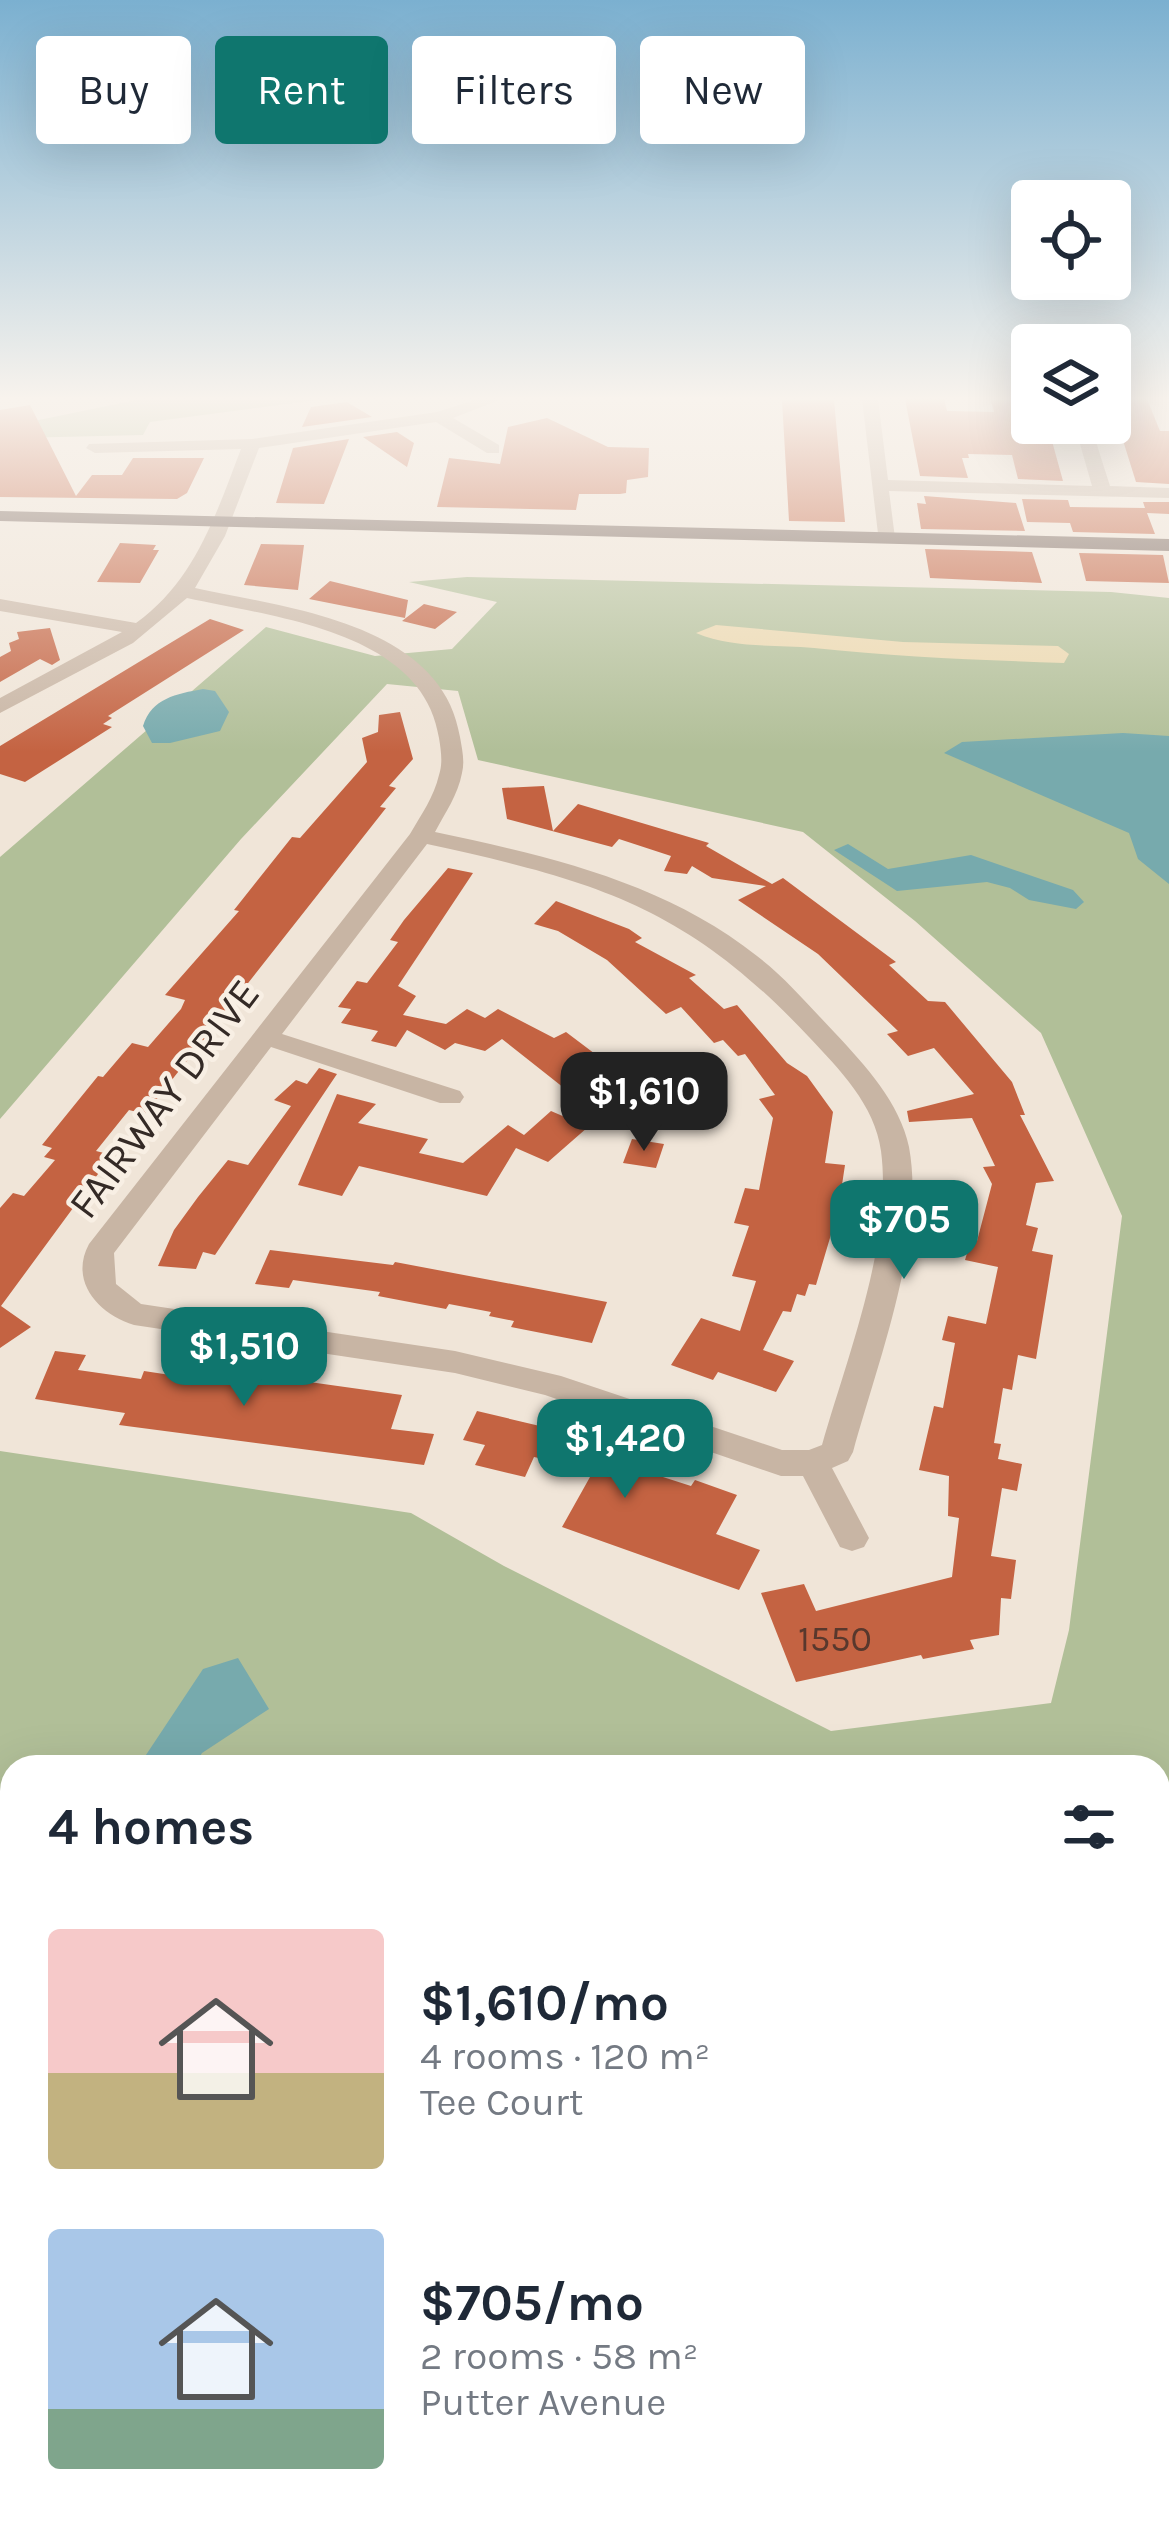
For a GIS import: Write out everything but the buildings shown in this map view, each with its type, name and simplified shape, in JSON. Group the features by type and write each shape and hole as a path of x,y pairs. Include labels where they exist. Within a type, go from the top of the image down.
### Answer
{"main road":[{"path":"0,517 1169,544"}],"street":[{"path":"0,707 138,629 184,591 223,517"},
{"path":"884,517 886,538"},
{"name":"FAIRWAY DRIVE","path":"184,591 380,643 413,665 443,715 454,760 448,783 421,836 100,1251 96,1263 99,1288 117,1306 190,1325 272,1332 455,1362 550,1384 781,1463 813,1463"},
{"path":"0,605 138,629"},
{"path":"421,836 541,861 595,879 640,896 715,937 761,971 870,1091 895,1144 895,1216 836,1452 813,1463 852,1538"},
{"path":"266,1036 450,1096"}],"green space":[{"path":"467,577 1111,592 1169,598 1169,1755 0,1755 0,1451 411,1513 504,1566 831,1731 1051,1703 1069,1630 1122,1216 1041,1033 915,921 803,832 478,760 458,691 387,684 241,839 0,1119 0,857 266,627 375,656 452,649 497,602 409,582"}],"sand":[{"path":"716,625 903,642 1058,646 1069,654 1064,663 939,658 739,644 696,633"}],"water":[{"path":"215,691 229,712 220,731 152,743 143,726 152,709 175,696"},
{"path":"1123,733 1169,736 1169,884 1138,859 1129,833 944,753 962,742"},
{"path":"848,844 888,869 971,855 1073,890 1084,902 1076,909 1029,900 987,882 897,891 834,850"},
{"path":"238,1658 269,1709 201,1755 146,1755 203,1669"}]}
